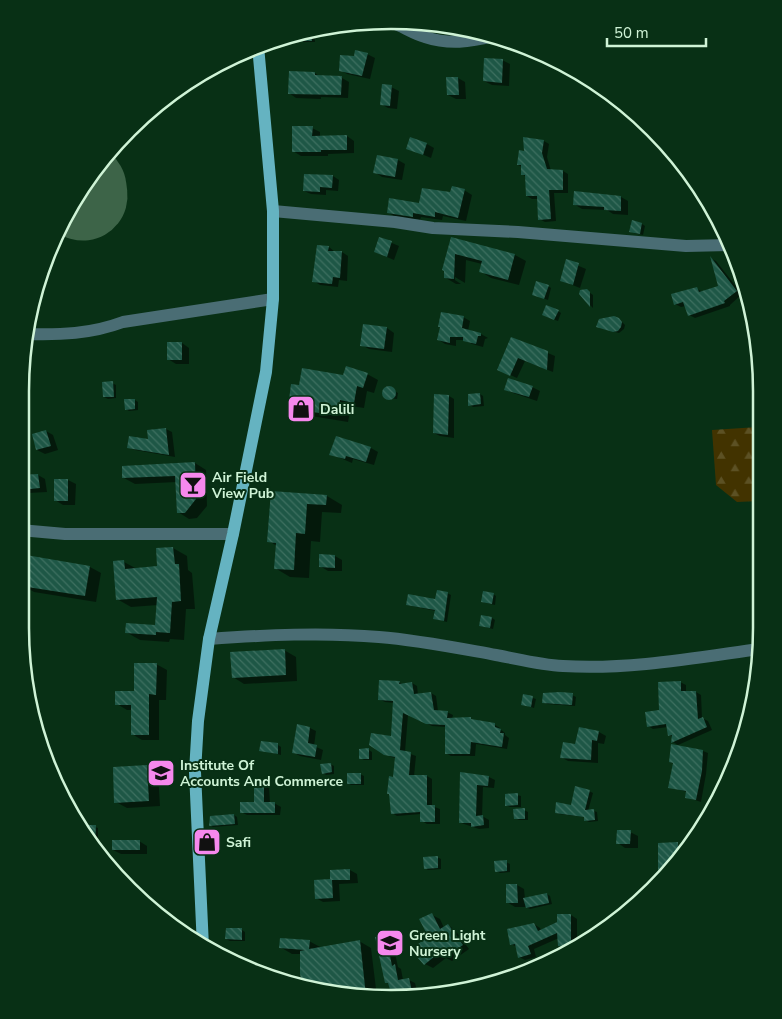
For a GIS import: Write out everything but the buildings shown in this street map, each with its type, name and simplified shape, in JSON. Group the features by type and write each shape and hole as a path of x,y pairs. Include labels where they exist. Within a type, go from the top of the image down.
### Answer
{"main road":[{"path":"203,937 195,772 198,721 209,639 233,534 266,372 274,299 274,211 259,54"}],"street":[{"path":"408,30 424,37 454,43 480,40"},
{"path":"274,211 376,220 433,228 518,232 686,246 723,245"},
{"path":"34,334 75,334 103,330 123,322 274,299"},
{"path":"29,531 65,534 233,534"},
{"path":"209,639 309,634 380,637 560,666 584,667 660,662 752,650"}],"green space":[{"path":"753,427 753,501 737,502 716,485 712,430"}],"place":[{"name":"Dalili","path":"301,409"},
{"name":"Air Field View Pub","path":"193,485"},
{"name":"Institute Of Accounts And Commerce","path":"161,773"},
{"name":"Safi","path":"207,842"},
{"name":"Green Light Nursery","path":"390,943"}]}
